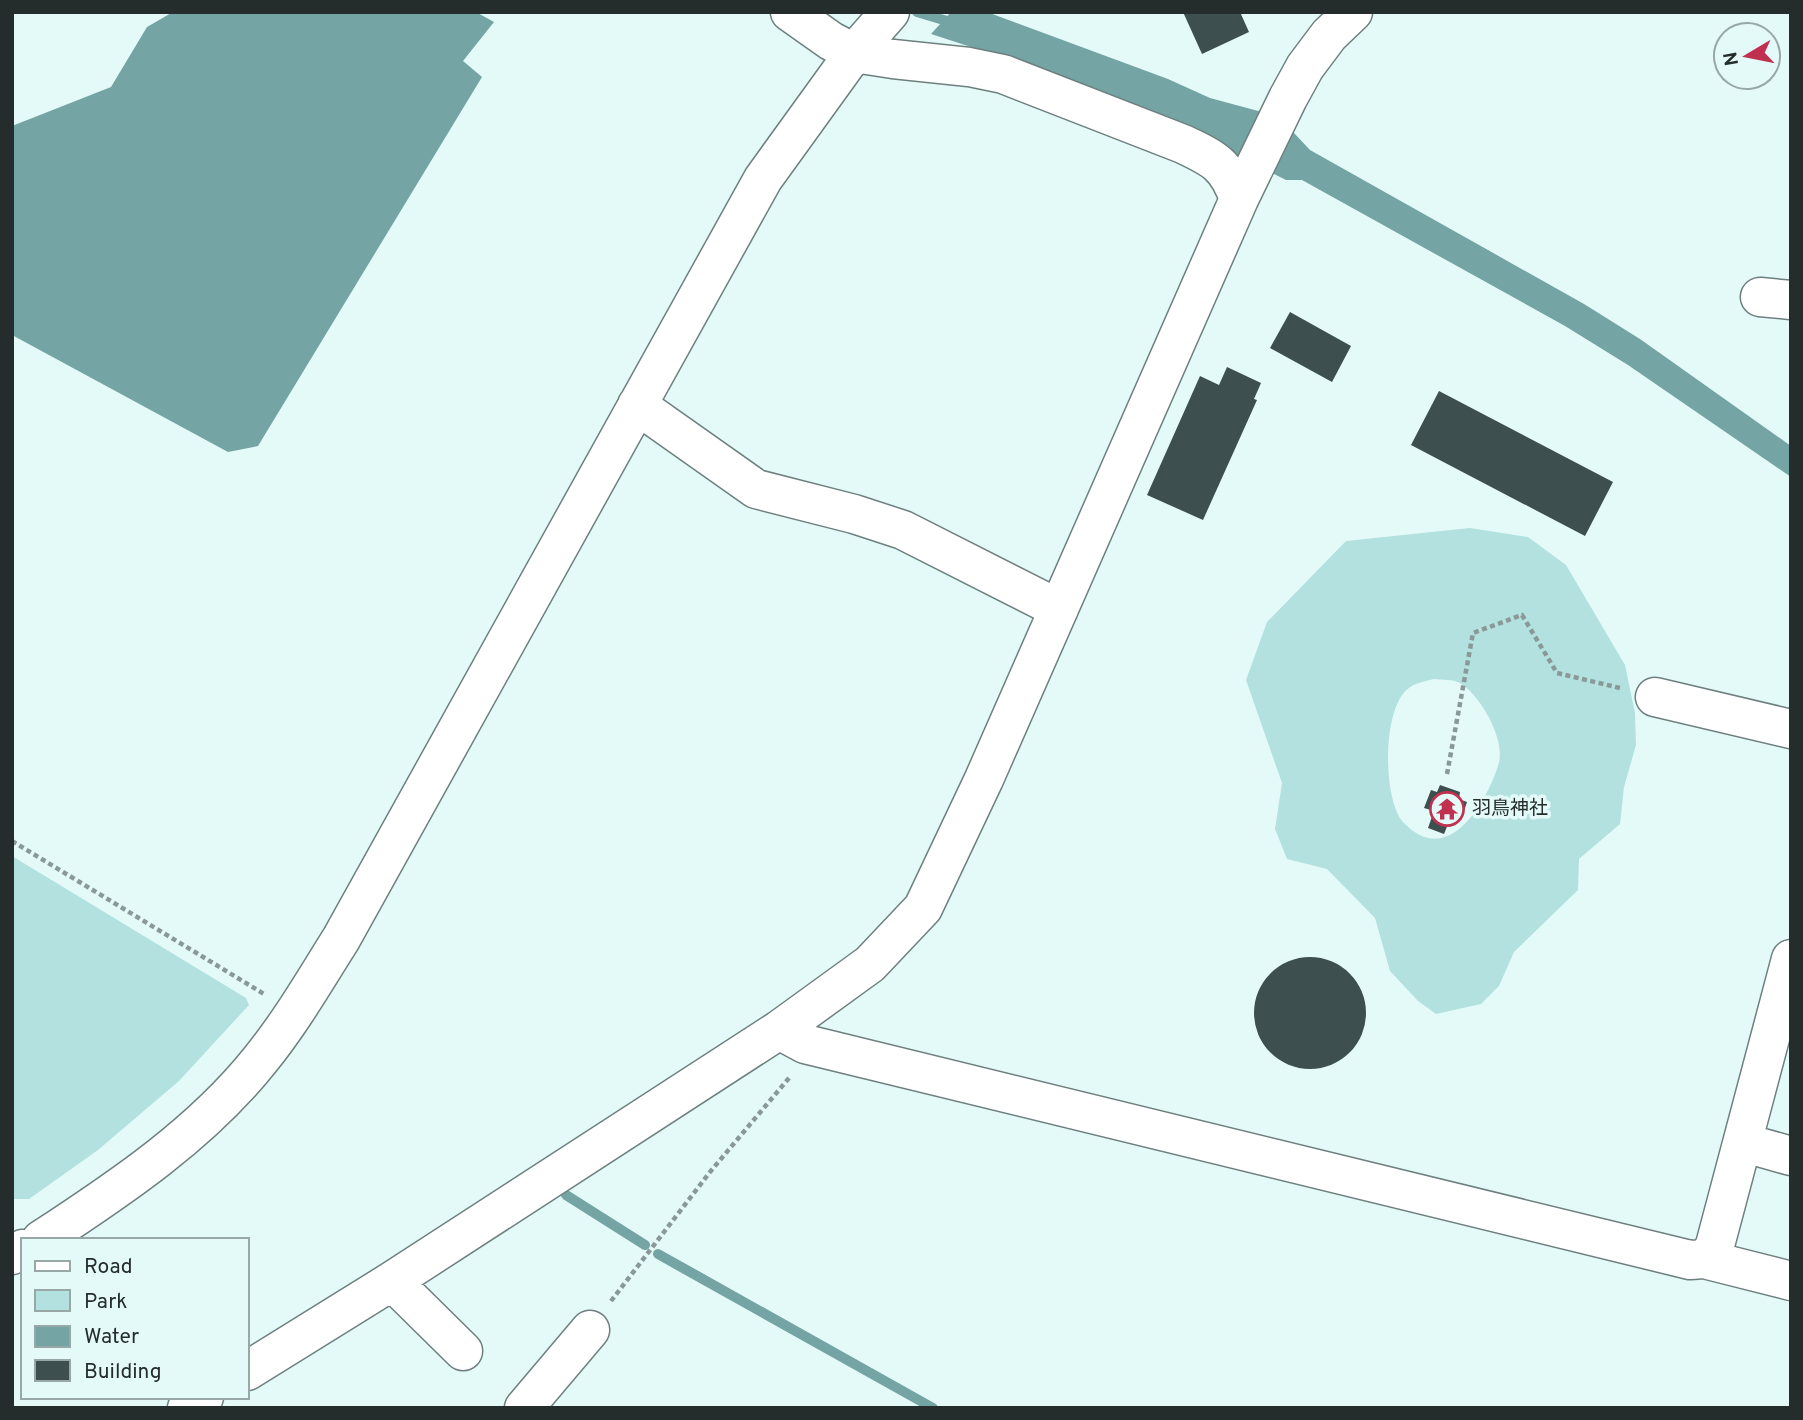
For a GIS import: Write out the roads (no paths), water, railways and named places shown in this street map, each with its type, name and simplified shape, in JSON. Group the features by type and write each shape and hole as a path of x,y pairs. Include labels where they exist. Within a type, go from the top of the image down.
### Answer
{"street":[{"path":"790,12 831,41 873,31 969,67 1003,74 1203,153 1226,170 1239,199"},
{"path":"248,1370 392,1281 779,1030 870,964 923,908 984,779 1239,199 1287,98 1305,67 1329,36 1353,12"},
{"path":"44,1238 97,1203 174,1145 251,1070 295,1013 341,939 762,179 873,31"},
{"path":"637,405 756,489 854,514 903,530 1059,609"},
{"path":"1655,697 1791,729"},
{"path":"1704,1259 1714,1249 1791,959"},
{"path":"779,1030 805,1044 1690,1260 1704,1259 1791,1281"},
{"path":"392,1281 463,1351"},
{"path":"523,1408 590,1330"}],"water":[{"path":"173,12 476,12 494,22 463,61 482,77 258,446 228,452 12,335 12,126 111,87 147,27"},
{"path":"951,12 987,12 1168,79 1210,98 1262,112 1294,133 1310,150 1584,304 1640,339 1791,446 1791,477 1628,365 1565,326 1302,180 1286,180 1213,143 1054,74 931,34"}],"waterway":[{"path":"917,12 957,24"},
{"path":"566,1195 645,1245"},
{"path":"658,1254 933,1408"}],"place":[{"name":"羽鳥神社","path":"1447,809"}]}
